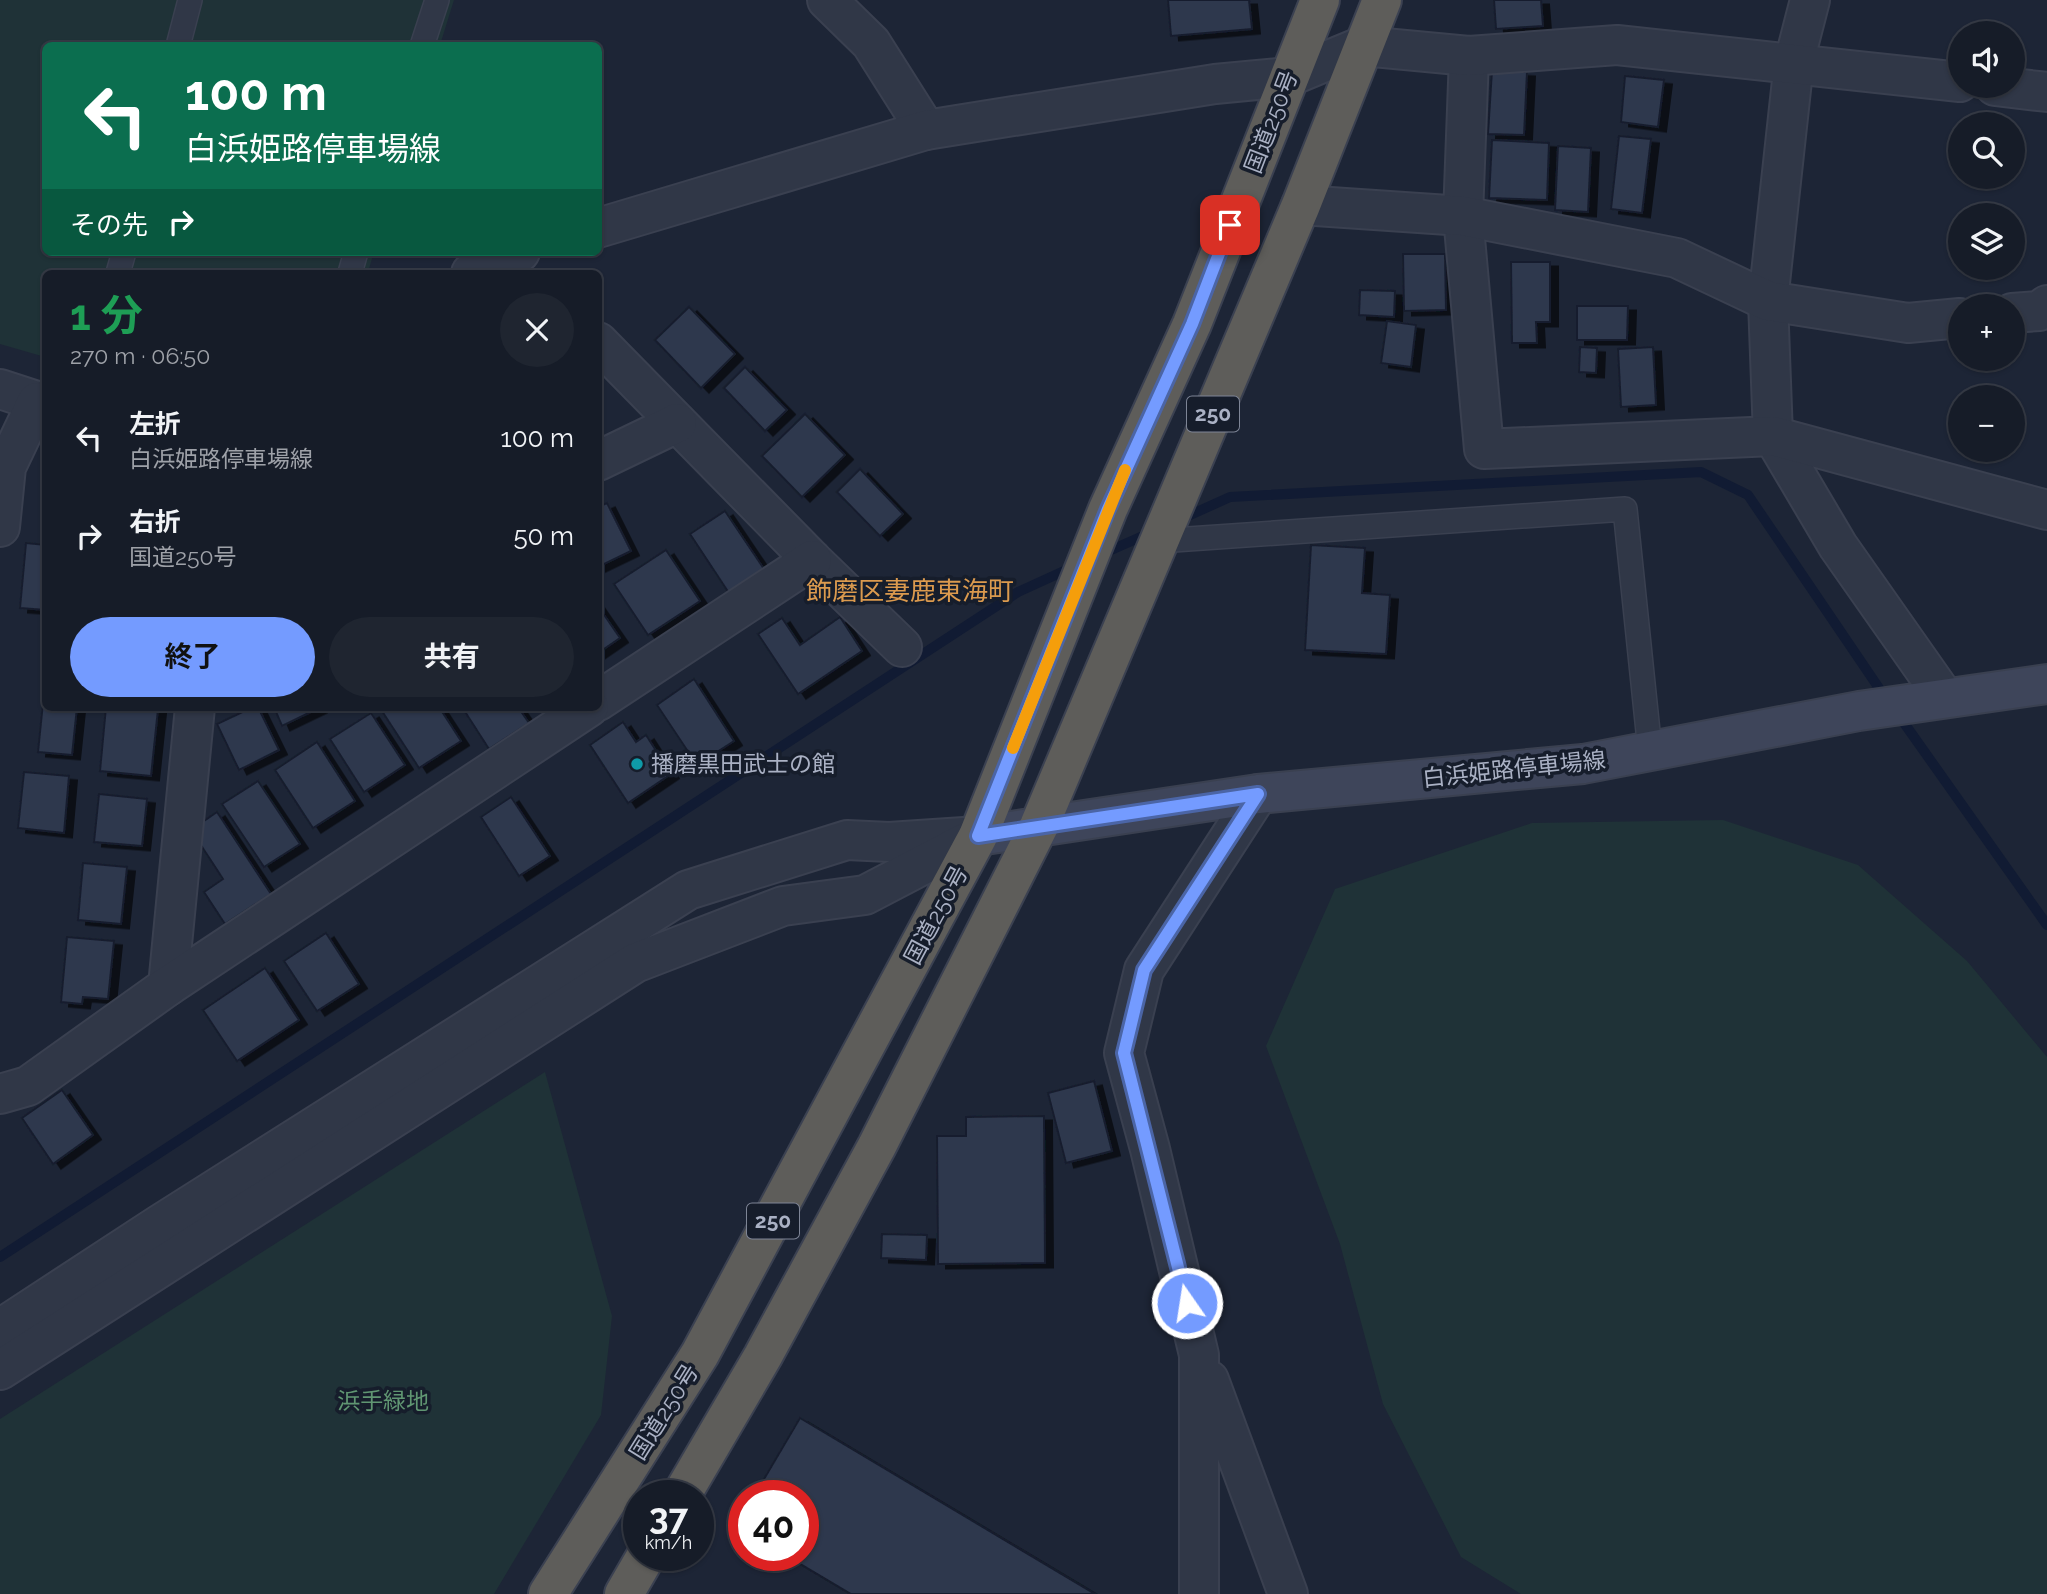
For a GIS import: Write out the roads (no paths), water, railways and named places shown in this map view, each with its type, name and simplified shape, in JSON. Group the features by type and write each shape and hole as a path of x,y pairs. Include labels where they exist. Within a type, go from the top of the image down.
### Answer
{"highway":[{"name":"国道250号","path":"548,1594 700,1354 978,836 1108,509 1192,324 1320,0"},
{"name":"250","path":"690,1480 763,1356 877,1146 1039,826 1301,205 1382,0"},
{"path":"624,1594 637,1571"}],"main road":[{"name":"白浜姫路停車場線","path":"978,836 1258,794 1583,764 1859,711 2047,684"}],"street":[{"path":"827,0 871,43 926,130"},
{"path":"1810,0 1794,62 1768,301 1773,436 1931,700"},
{"path":"602,227 926,130 1215,84 1288,77 1363,47 1469,56 1617,45 1948,81"},
{"path":"1469,56 1463,216 1484,449 1773,436 2047,510"},
{"path":"2025,89 2047,92"},
{"path":"1301,205 1463,216 1677,258 1768,301 1908,323 1948,319"},
{"path":"483,270 522,260"},
{"path":"2025,312 2039,311 2047,305"},
{"path":"602,346 812,560 902,647"},
{"path":"0,389 41,403 6,467 0,527"},
{"path":"602,459 677,423"},
{"path":"602,698 812,560"},
{"path":"168,986 195,711"},
{"path":"0,1094 28,1086 168,986 583,711"},
{"path":"1258,794 1144,970 1124,1053 1199,1355 1288,1594"},
{"path":"0,1329 159,1224 688,890 847,840 889,842 978,836"},
{"path":"0,1370 635,963 783,906 865,895 978,836"},
{"path":"1199,1355 1199,1594"}],"lane":[{"path":"179,42 190,0"},
{"path":"423,42 437,0"},
{"path":"1159,541 1625,509 1650,751"}],"waterway":[{"path":"1179,520 1230,497 1701,472 1748,495 1887,700"},
{"path":"1102,554 1152,532"},
{"path":"0,1257 1018,592 1075,566"},
{"path":"1897,713 2047,925"}],"place":[{"name":"播磨黒田武士の館","path":"637,764"}],"district":[{"name":"飾磨区妻鹿東海町","path":"910,591"}],"park label":[{"name":"浜手緑地","path":"383,1401"}]}
